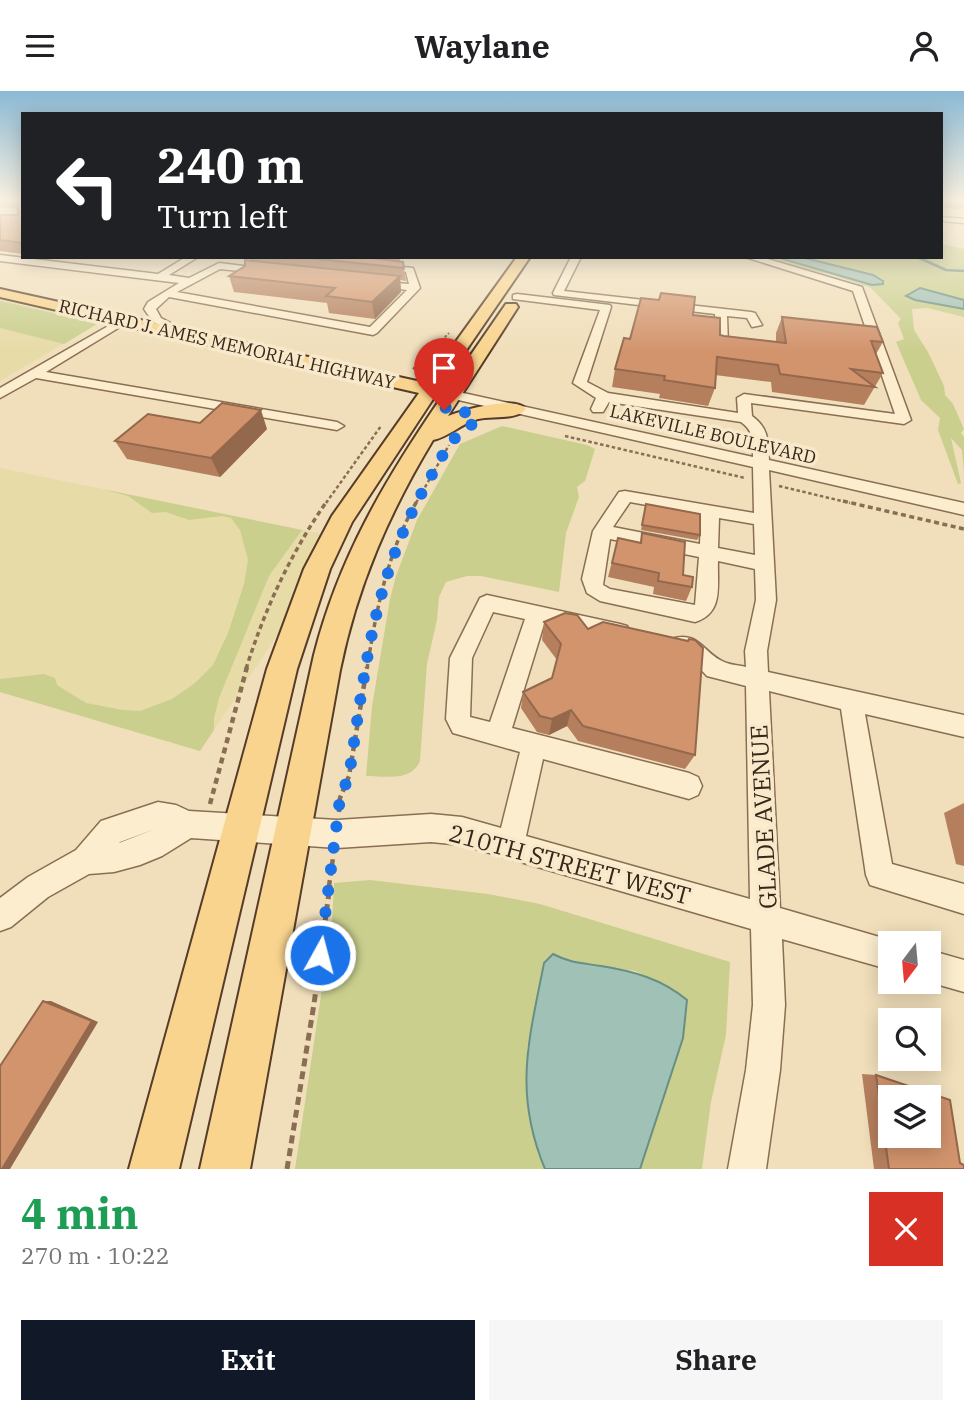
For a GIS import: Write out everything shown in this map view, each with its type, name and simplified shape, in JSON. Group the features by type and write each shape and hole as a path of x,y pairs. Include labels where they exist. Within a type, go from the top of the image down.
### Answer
{"main road":[{"path":"436,443 442,392 457,351 523,259"},
{"path":"154,1169 282,669 317,569 340,522 368,478 442,392 517,297 541,259"},
{"name":"RICHARD J. AMES MEMORIAL HIGHWAY","path":"0,293 442,392"},
{"path":"359,373 416,373 438,365 457,351"},
{"path":"225,1169 325,670 345,593 373,527 436,443 448,422 468,413 517,409"}],"street":[{"path":"0,258 190,281"},
{"path":"57,264 68,259"},
{"path":"160,277 190,259"},
{"path":"180,332 151,314 152,304 167,293 232,259"},
{"path":"575,259 558,293 608,303"},
{"path":"608,303 580,383 604,397 745,418 744,398 904,420 867,338 876,336 858,289 757,259"},
{"path":"358,264 410,269 415,288"},
{"path":"219,266 285,273"},
{"path":"363,282 415,288"},
{"path":"167,293 373,331 415,288"},
{"path":"517,297 751,314 762,326 757,338"},
{"path":"721,311 722,348 746,350"},
{"path":"0,394 124,320"},
{"path":"33,374 337,425"},
{"name":"LAKEVILLE BOULEVARD","path":"442,392 591,426 761,473 964,509"},
{"path":"591,426 604,397"},
{"name":"GLADE AVENUE","path":"745,418 759,431 761,473 766,600 757,643 757,679 768,918 768,1035 747,1169"},
{"path":"710,511 706,608 699,613 687,613 607,596 597,591 592,584 602,531 625,496 763,520"},
{"path":"602,531 765,564"},
{"path":"689,786 461,725 458,714 461,658 487,603 692,648 715,669 964,726"},
{"path":"498,735 537,614"},
{"path":"851,701 880,875 964,899"},
{"path":"511,843 534,745"},
{"name":"210TH STREET WEST","path":"0,916 38,887 86,860 125,857 152,847 187,824 337,834 431,828 463,831 511,843 878,951"},
{"path":"942,970 964,976"}],"path":[{"path":"564,436 761,473 964,529"},
{"path":"287,1169 314,1004 340,798 349,776 371,632 379,594 436,443"}],"shaded area":[{"path":"0,298 102,321 0,381"},
{"path":"0,468 342,538 200,751 0,692"}],"green space":[{"path":"943,251 964,251 964,300 925,289 908,293 908,298 964,309 964,317 927,308 912,309 914,330 928,352 944,386 945,395 953,404 964,429 961,433 964,437 964,473 962,450 951,438 961,483 958,484 938,430 940,418 921,400 896,342 904,339 898,323 901,319 871,288 829,274 794,268 775,259 880,285 883,279 809,259 943,259"},
{"path":"0,301 97,324 64,344 0,328"},
{"path":"502,426 595,449 585,481 577,487 579,497 566,533 559,592 481,576 467,576 446,582 439,597 427,664 420,761 416,768 404,775 366,776 372,706 390,599 417,520 460,444"},
{"path":"102,489 302,530 269,576 219,698 214,730 200,751 0,692 0,679 44,674 55,678 57,685 86,703 140,711 172,699 195,683 213,665 228,633 244,584 248,560 240,530 231,518 222,516 189,520 166,512 152,513 128,496"},
{"path":"370,880 488,894 540,904 730,962 726,1035 711,1102 702,1169 640,1169 683,1038 676,990 635,971 569,962 553,955 543,963 527,1049 538,1154 545,1169 295,1169 332,922 334,883"}],"water":[{"path":"783,259 809,259 873,275 883,281 883,284 872,285"},
{"path":"920,288 964,300 964,309 906,296"},
{"path":"553,954 571,961 624,970 647,977 687,1000 683,1038 640,1169 545,1169 529,1115 527,1066 544,963"}],"building":[{"path":"319,259 380,259 403,262 404,268"},
{"path":"245,260 400,276 372,302 326,296 335,288 229,276 245,266"},
{"path":"661,293 695,297 693,315 720,318 720,335 724,336 786,343 782,317 877,327 883,342 871,341 883,373 851,369 875,387 780,374 778,365 717,357 715,388 664,380 665,376 615,369 624,338 630,339 641,298 659,300"},
{"path":"222,403 261,410 211,458 115,441 148,414 200,423"},
{"path":"646,504 700,514 700,535 642,525"},
{"path":"642,533 685,542 683,575 693,577 692,587 658,581 659,573 612,563 618,538 641,543"},
{"path":"565,613 577,615 588,629 603,622 688,641 695,640 703,648 695,755 583,726 571,710 552,719 540,716 523,692 552,678 561,644 544,622"},
{"path":"43,1001 92,1021 0,1169 0,1066"},
{"path":"876,1075 906,1085 878,1085 878,1089"},
{"path":"941,1097 950,1100 960,1163 964,1165 964,1169 889,1169 886,1148 941,1148"}],"waterway":[{"path":"921,259 946,270 964,271"}],"route":[{"path":"320,955 340,798 349,776 379,594 398,538 413,506 455,435 477,422 461,409 447,406 444,410"}]}
